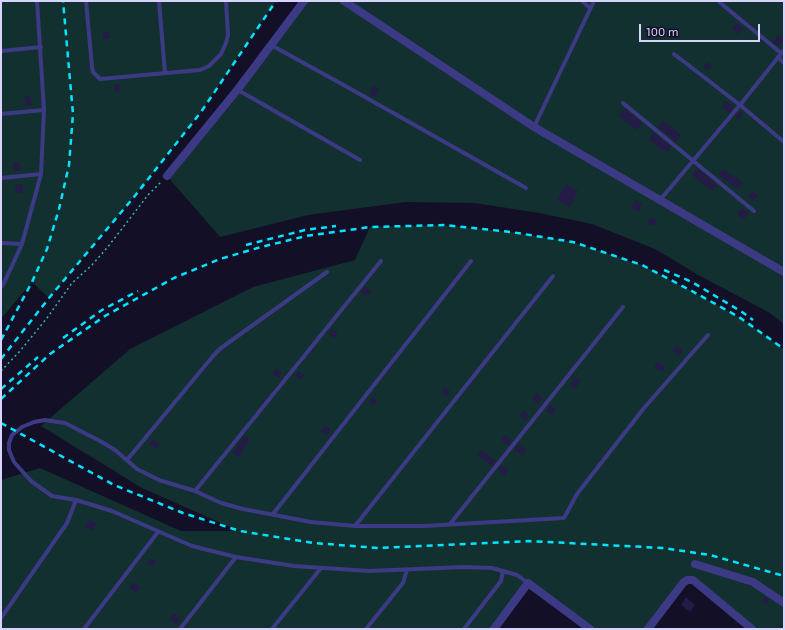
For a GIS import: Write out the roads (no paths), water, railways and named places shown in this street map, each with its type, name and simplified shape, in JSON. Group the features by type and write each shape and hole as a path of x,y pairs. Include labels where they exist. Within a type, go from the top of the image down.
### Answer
{"street":[{"path":"167,176 238,89 304,1"},
{"path":"344,1 534,127 784,272"},
{"path":"695,564 753,582 784,603"},
{"path":"648,629 683,583 687,580 693,580 752,629"},
{"path":"494,629 528,583 590,629"}],"lane":[{"path":"1,287 22,244 41,174 44,110 37,1"},
{"path":"86,1 92,67 93,72 100,79 200,70 209,66 221,54 226,43 228,35 226,1"},
{"path":"159,1 165,73"},
{"path":"582,1 590,8"},
{"path":"534,127 594,1"},
{"path":"660,200 783,52 718,1"},
{"path":"271,45 526,188"},
{"path":"1,51 41,47"},
{"path":"674,54 740,105 784,142"},
{"path":"778,58 784,63"},
{"path":"238,89 360,160"},
{"path":"623,103 754,211"},
{"path":"1,114 44,110"},
{"path":"1,178 41,174"},
{"path":"1,244 22,244"},
{"path":"195,491 381,261"},
{"path":"273,514 471,261"},
{"path":"127,460 213,356 232,339 327,272"},
{"path":"355,526 553,276"},
{"path":"450,524 623,307"},
{"path":"528,583 517,575 492,568 464,567 369,571 321,568 294,566 236,557 192,546 112,511 76,500 52,496 31,481 14,462 9,450 9,443 12,435 22,427 34,422 54,421 65,423 115,450 146,474 174,486 195,491 221,503 243,509 310,522 355,526 450,524 564,518 577,494 634,420 708,335"},
{"path":"1,618 67,523 76,500"},
{"path":"84,629 158,532"},
{"path":"180,629 236,557"},
{"path":"272,629 321,568"},
{"path":"366,629 403,583 407,570"},
{"path":"464,629 501,581 503,571"}],"railway":[{"path":"1,340 32,282 47,249 59,209 69,165 73,114 63,1"},
{"path":"1,359 49,298 134,197 201,112 276,1"},
{"path":"1,399 50,354 105,316 174,278 220,259 261,247 306,236 370,227 444,225 511,232 573,242 642,265 739,317 784,349"},
{"path":"246,245 305,230 336,226"},
{"path":"664,270 692,282 753,320"},
{"path":"63,338 102,310 138,291"},
{"path":"1,389 38,357"},
{"path":"1,423 114,485 183,513 240,531 314,543 378,548 529,541 663,548 710,555 784,576"}]}
